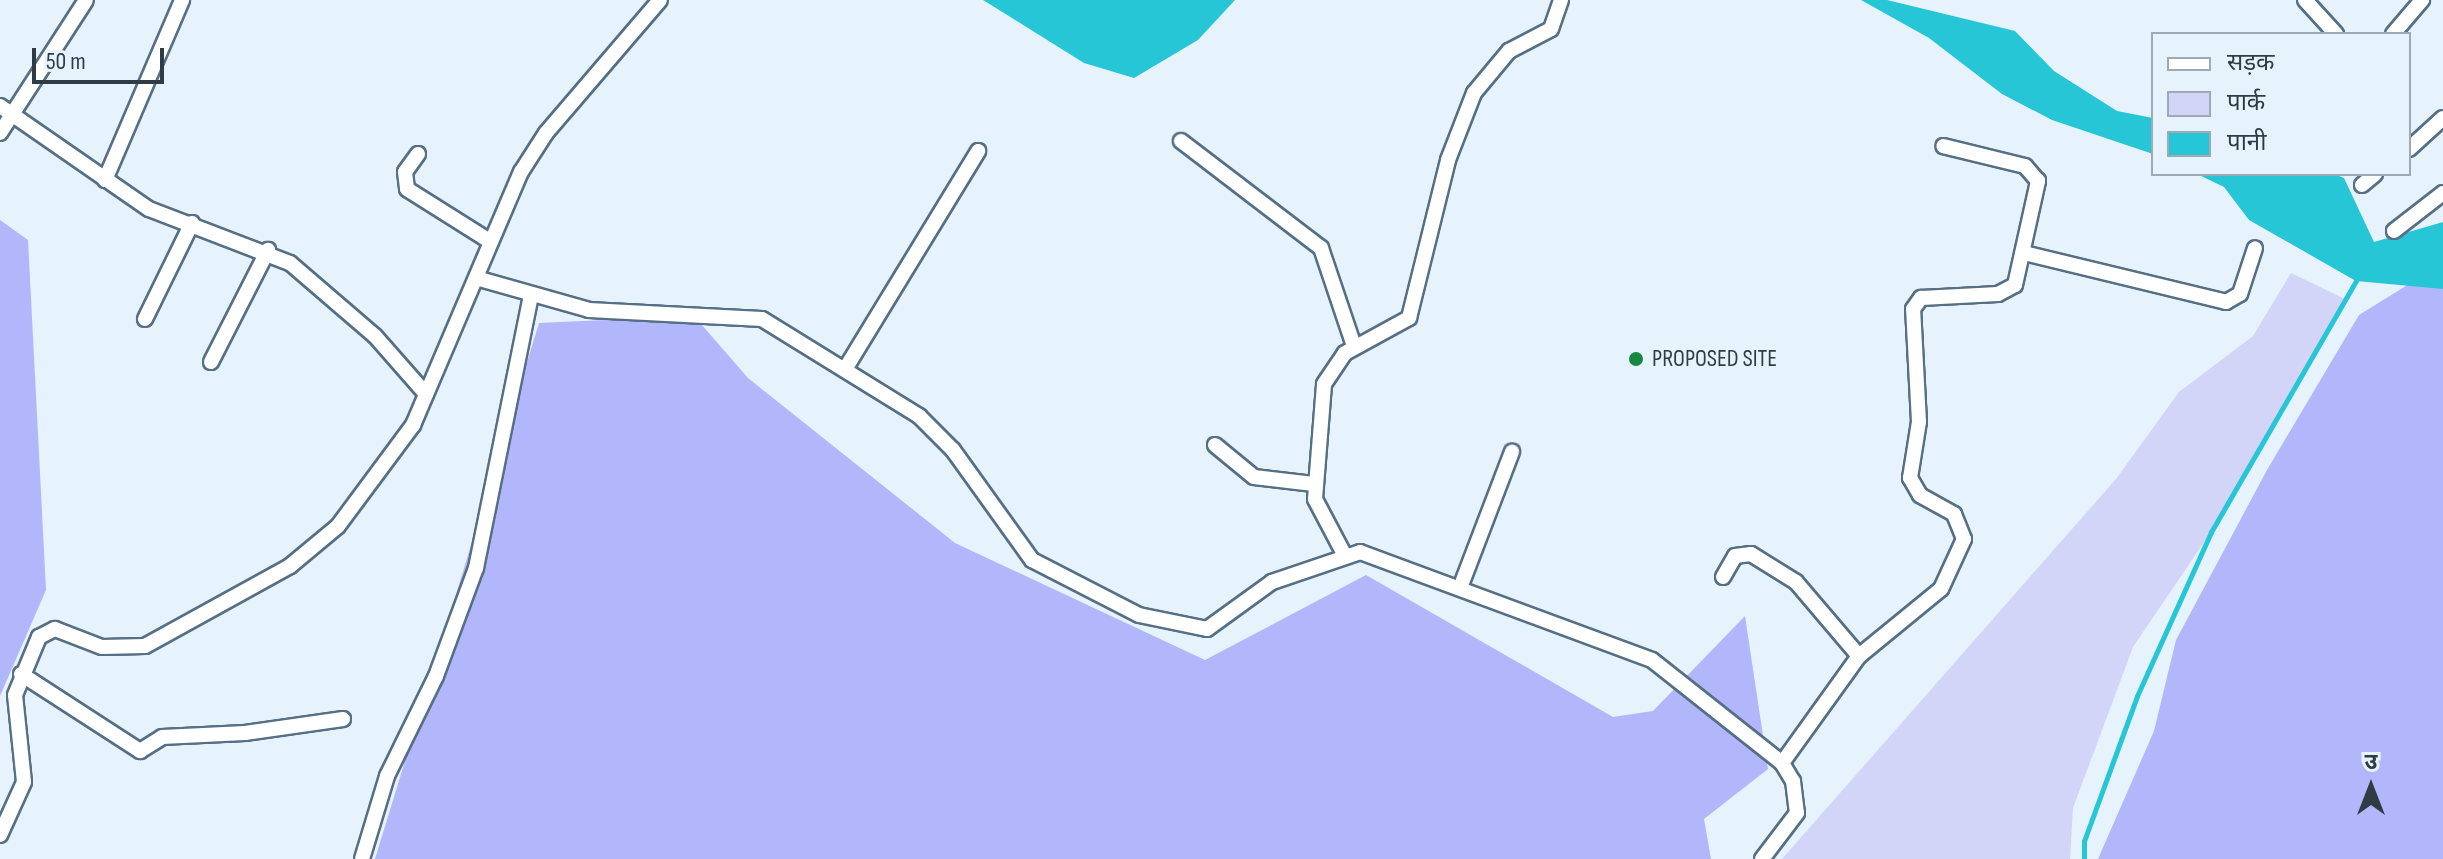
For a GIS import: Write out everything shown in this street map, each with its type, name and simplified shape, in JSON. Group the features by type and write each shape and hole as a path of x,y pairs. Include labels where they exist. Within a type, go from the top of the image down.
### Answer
{"street":[{"path":"0,133 6,110 86,0"},
{"path":"105,180 182,0"},
{"path":"0,835 24,782 15,715 21,674 46,631 121,650 145,646 290,566 338,526 395,455 426,394 491,242 546,133 660,0"},
{"path":"1344,554 1317,506 1314,484 1324,384 1354,346 1409,318 1448,160 1474,93 1509,51 1551,29 1561,0"},
{"path":"2305,0 2334,32"},
{"path":"2395,32 2422,0"},
{"path":"6,110 149,209 268,250 375,336 426,394"},
{"path":"2411,147 2443,118"},
{"path":"1181,141 1321,248 1354,346"},
{"path":"1782,763 1859,656 1941,589 1964,539 1954,514 1913,489 1910,478 1919,422 1916,300 2008,290 2024,253 2037,175 1943,146"},
{"path":"847,366 978,151"},
{"path":"418,154 405,172 407,189 491,242"},
{"path":"2362,185 2373,176"},
{"path":"2394,231 2443,193"},
{"path":"145,319 192,223"},
{"path":"2024,253 2226,302 2240,294 2255,248"},
{"path":"211,362 268,250"},
{"path":"476,278 589,310 743,314 847,366 939,434 1032,560 1139,615 1207,629 1272,582 1344,554 1373,556 1652,660 1782,763 1800,798 1797,813 1762,859"},
{"path":"362,859 387,776 436,676 476,568 531,294"},
{"path":"1215,445 1254,477 1314,484"},
{"path":"1460,588 1512,452"},
{"path":"1723,577 1735,556 1751,554 1796,582 1859,656"},
{"path":"21,674 140,751 162,737 245,733 343,719"}],"green space":[{"path":"2291,273 2345,299 2211,532 2133,647 2073,808 2070,859 1782,859 2116,479 2179,392 2253,336"}],"shaded area":[{"path":"0,220 28,240 46,590 0,696"},
{"path":"2443,263 2443,859 2098,859 2154,731 2176,640 2267,470 2359,315"},
{"path":"694,316 748,378 955,543 1205,660 1366,575 1613,717 1653,711 1745,616 1768,769 1704,819 1711,859 375,859 539,323"}],"water":[{"path":"983,0 1235,0 1198,40 1134,78 1084,63"},
{"path":"1861,0 1887,0 2015,31 2054,71 2117,111 2151,118 2151,153 2052,120 2002,94 1929,38"},
{"path":"2201,176 2339,176 2344,178 2374,242 2443,222 2443,289 2356,281 2249,220 2224,187"}],"waterway":[{"path":"2084,859 2084,841 2137,696 2211,532 2356,281"}],"place":[{"name":"PROPOSED SITE","path":"1636,359"}]}
